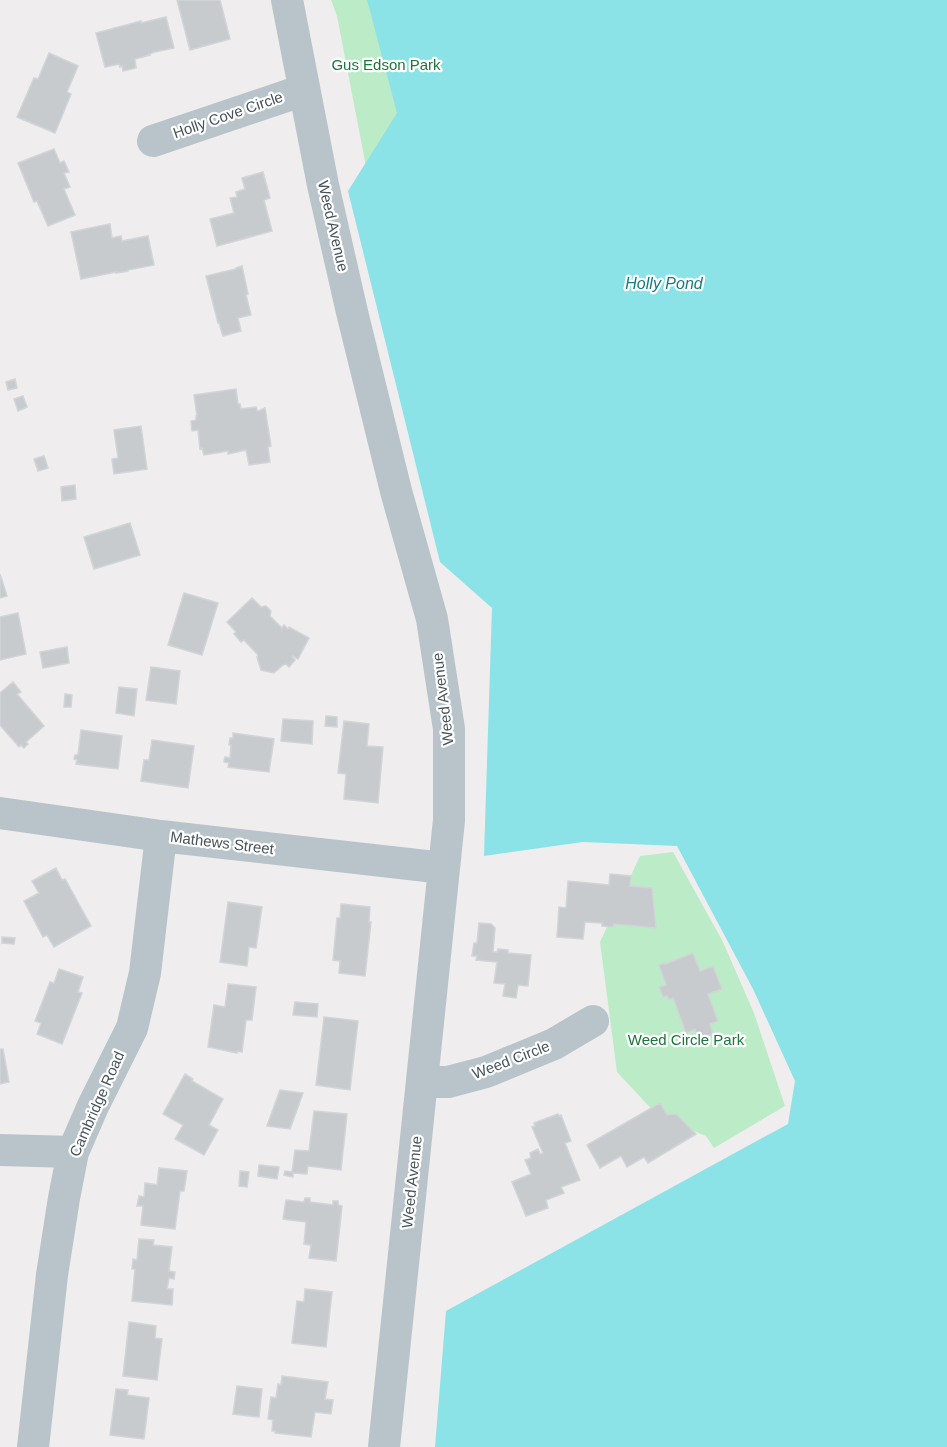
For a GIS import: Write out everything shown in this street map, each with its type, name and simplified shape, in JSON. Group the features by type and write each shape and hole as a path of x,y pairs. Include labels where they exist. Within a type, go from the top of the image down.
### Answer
{"street":[{"name":"Weed Avenue","path":"287,0 323,185 352,312 396,491 432,619 449,729 449,820 384,1447"},
{"name":"Holly Cove Circle","path":"153,141 304,90"},
{"name":"Mathews Street","path":"0,813 161,836 444,868"},
{"name":"Cambridge Road","path":"33,1447 52,1275 72,1152 132,1028 145,973 161,836"},
{"name":"Weed Circle","path":"423,1082 448,1082 486,1072 554,1044 593,1021"},
{"path":"0,1150 72,1152"}],"green space":[{"name":"Gus Edson Park","path":"331,0 407,0 428,68 379,234 337,16"},
{"name":"Weed Circle Park","path":"673,852 722,940 754,1013 785,1106 714,1148 706,1136 659,1117 617,1072 600,942 640,856"}],"water":[{"name":"Holly Pond","path":"367,0 947,0 947,1447 435,1447 446,1311 788,1124 795,1081 753,989 677,846 583,842 484,856 492,608 440,562 348,191 397,113"}],"building":[{"path":"177,0 220,0 230,39 190,50"},
{"path":"166,17 174,48 135,59 136,68 123,71 119,64 105,67 96,33"},
{"path":"49,53 78,66 67,92 71,94 55,133 17,117 34,78 38,79"},
{"path":"54,149 60,163 64,161 69,172 64,173 70,187 64,189 75,215 48,226 37,201 34,202 18,163"},
{"path":"263,172 270,198 264,200 272,231 217,246 210,219 234,213 230,198 237,197 236,192 245,189 242,178"},
{"path":"110,224 112,238 121,236 122,241 148,236 154,265 81,279 71,232"},
{"path":"242,266 251,315 238,318 241,331 223,336 206,276"},
{"path":"15,379 17,388 8,390 6,382"},
{"path":"236,389 241,409 256,407 259,411 265,408 271,446 268,447 270,462 249,465 246,450 228,454 228,451 204,455 202,448 200,449 198,430 192,431 191,421 196,420 197,416 194,395"},
{"path":"23,396 27,407 18,411 14,399"},
{"path":"141,426 147,469 114,474 112,459 118,458 114,430"},
{"path":"44,456 48,468 38,471 34,459"},
{"path":"75,485 76,499 62,501 61,487"},
{"path":"130,523 140,555 94,569 84,537"},
{"path":"0,574 7,596 0,598"},
{"path":"184,593 218,603 202,655 168,645"},
{"path":"252,598 261,607 266,606 271,611 270,616 282,628 284,625 309,638 298,659 292,657 295,660 289,667 286,664 283,665 274,673 261,670 258,655 244,640 241,642 227,622"},
{"path":"18,613 26,654 0,660 0,617"},
{"path":"67,647 69,663 43,668 40,652"},
{"path":"151,667 180,671 176,704 146,700"},
{"path":"13,682 21,692 17,694 44,726 26,742 28,744 24,748 21,745 19,747 0,725 0,693"},
{"path":"119,687 137,689 134,716 116,713"},
{"path":"65,694 72,695 71,707 64,707"},
{"path":"326,716 337,717 337,727 325,726"},
{"path":"283,719 313,721 312,744 281,741"},
{"path":"344,721 369,724 367,746 383,747 378,803 344,799 346,774 338,773"},
{"path":"81,730 122,736 118,769 76,764 77,760 74,759 75,755 78,755"},
{"path":"233,733 274,739 269,772 228,767 229,763 224,762 225,757 230,758 231,745 229,745"},
{"path":"152,740 194,746 188,788 141,781 144,760 149,760"},
{"path":"56,868 62,880 65,879 91,926 54,947 47,935 43,937 24,901 39,893 32,881"},
{"path":"610,874 631,876 630,886 652,888 656,928 614,924 613,927 602,926 602,923 585,922 583,939 557,937 559,907 566,908 568,881 609,885"},
{"path":"228,902 262,907 256,948 249,947 247,966 220,962"},
{"path":"341,904 370,907 369,922 371,922 365,976 339,973 340,961 333,960 337,918 340,918"},
{"path":"479,923 491,924 495,928 493,952 497,952 498,949 508,950 508,953 531,955 528,986 518,985 516,998 503,996 505,984 494,983 497,962 476,960 477,956 472,956 474,943 477,943"},
{"path":"2,937 15,938 14,944 2,943"},
{"path":"693,953 700,971 713,966 722,989 708,994 718,1021 710,1024 713,1034 699,1039 695,1029 686,1033 673,998 669,1000 667,996 663,997 659,987 666,985 659,965"},
{"path":"59,969 83,977 78,992 82,993 62,1044 37,1034 41,1023 35,1021 50,982 54,983"},
{"path":"228,984 256,987 252,1020 246,1020 242,1052 237,1051 237,1053 208,1047 214,1005 225,1007"},
{"path":"295,1002 318,1004 317,1017 293,1015"},
{"path":"324,1017 358,1021 350,1090 316,1085"},
{"path":"0,1049 3,1049 9,1082 0,1084"},
{"path":"185,1074 193,1079 192,1081 223,1099 209,1125 218,1130 204,1155 175,1139 183,1125 163,1114"},
{"path":"280,1090 303,1093 290,1129 267,1126"},
{"path":"660,1103 667,1115 676,1114 696,1134 648,1163 644,1157 627,1167 621,1156 600,1168 587,1145"},
{"path":"314,1111 347,1114 341,1170 308,1166 307,1174 293,1173 293,1177 284,1175 285,1171 292,1172 295,1150 309,1151"},
{"path":"558,1114 561,1115 571,1141 565,1143 580,1180 561,1187 564,1193 546,1200 548,1208 526,1216 512,1182 531,1174 525,1160 531,1158 530,1153 538,1149 540,1154 543,1153 532,1127 535,1126 534,1123"},
{"path":"259,1165 279,1167 277,1179 258,1176"},
{"path":"159,1168 187,1171 184,1191 180,1191 175,1229 141,1225 143,1206 137,1206 139,1196 144,1197 145,1183 157,1185"},
{"path":"240,1171 249,1172 247,1187 239,1186"},
{"path":"305,1198 310,1198 310,1202 333,1205 333,1201 338,1201 338,1205 342,1206 336,1261 309,1258 311,1245 304,1244 306,1222 283,1219 286,1200 304,1202"},
{"path":"139,1239 154,1240 153,1245 172,1247 169,1271 175,1272 174,1279 169,1278 167,1289 173,1289 172,1305 132,1301 135,1269 132,1269 133,1259 137,1260"},
{"path":"305,1289 332,1292 326,1347 292,1343 297,1301 304,1302"},
{"path":"129,1322 156,1326 155,1338 162,1339 157,1380 123,1376"},
{"path":"282,1376 328,1382 325,1399 333,1400 331,1414 315,1412 311,1437 272,1431 273,1420 268,1419 271,1397 276,1398"},
{"path":"237,1386 262,1389 259,1417 233,1414"},
{"path":"116,1389 128,1390 127,1395 149,1398 144,1439 110,1435"}]}
